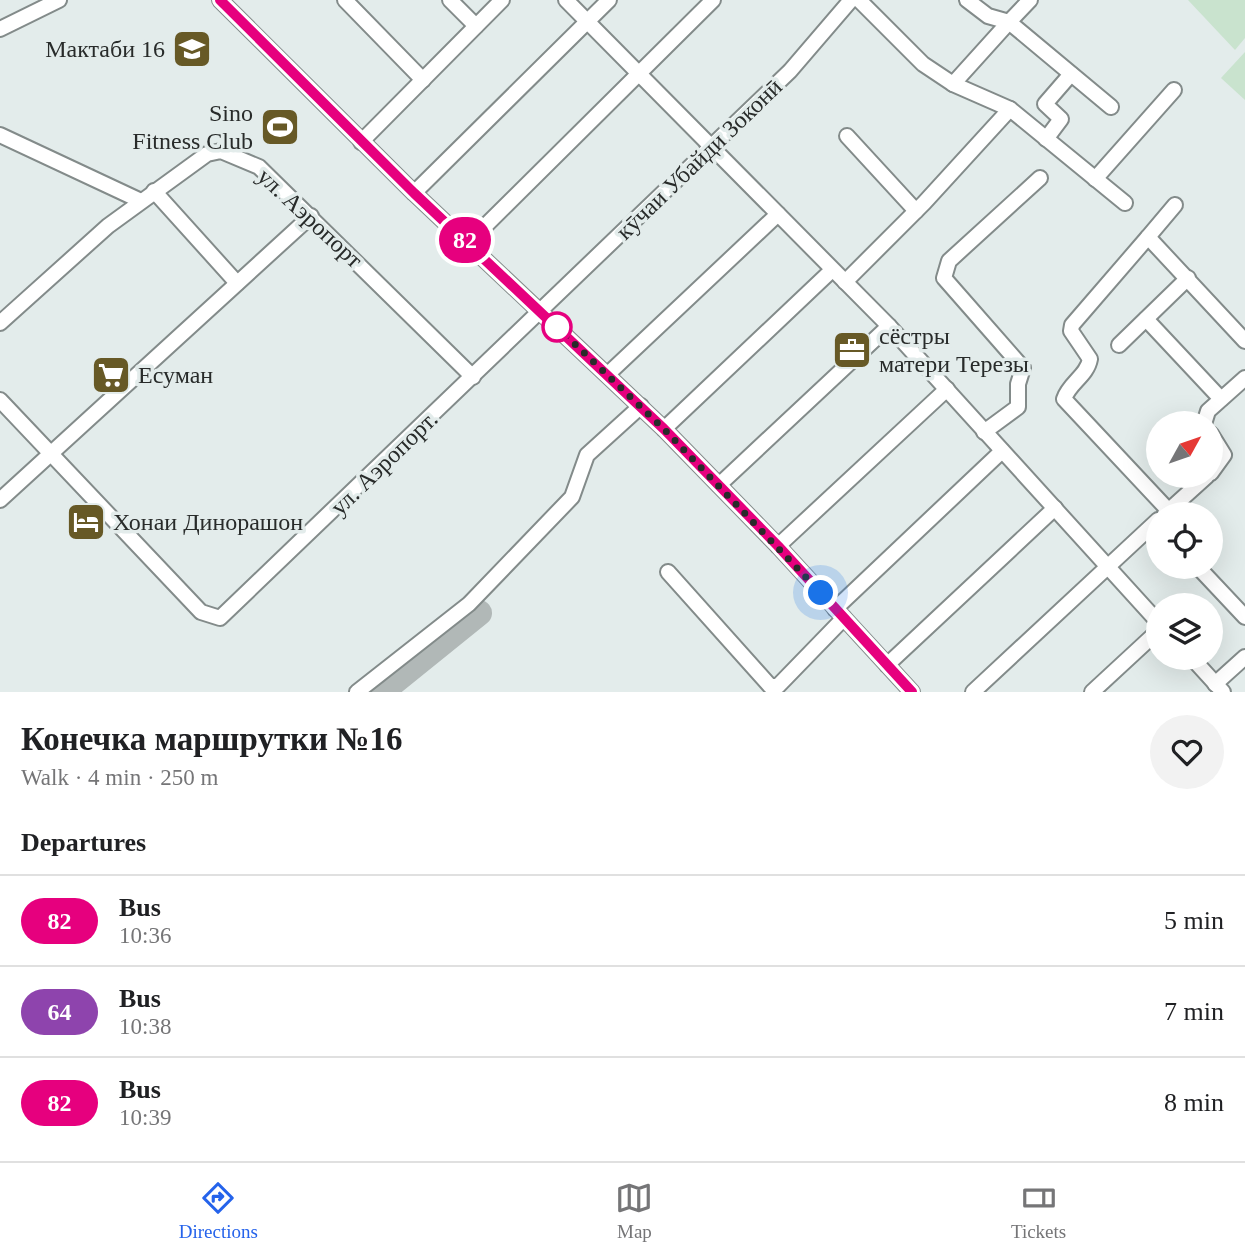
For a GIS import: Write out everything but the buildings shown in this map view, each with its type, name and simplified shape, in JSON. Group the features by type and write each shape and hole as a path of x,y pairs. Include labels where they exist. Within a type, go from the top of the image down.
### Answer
{"street":[{"path":"0,29 59,0"},
{"path":"220,0 361,142 664,429 778,546 912,692"},
{"path":"345,0 423,80"},
{"path":"450,0 476,26"},
{"path":"361,142 502,0"},
{"path":"566,0 831,271 889,326 1146,609"},
{"path":"414,193 609,0"},
{"path":"468,243 713,0"},
{"name":"кӯчаи Убайди Зоконӣ","path":"541,311 790,71 851,0"},
{"path":"859,0 923,64 953,84 1010,109 1125,203"},
{"path":"967,0 988,16 1009,22 1111,107"},
{"path":"953,84 1030,0"},
{"path":"1046,139 1061,119 1045,104 1071,74"},
{"path":"1095,179 1174,90"},
{"path":"845,282 916,211 1010,109"},
{"path":"0,135 141,201"},
{"path":"847,136 916,211"},
{"name":"ул. Аэропорт","path":"0,323 108,226 207,155 221,151 259,167 473,377"},
{"path":"984,432 1018,407 1018,384 1023,368 944,278 944,272 949,261 1040,178"},
{"path":"154,191 237,283"},
{"path":"1148,502 1064,399 1068,390 1086,372 1090,359 1071,331 1072,325 1175,205"},
{"path":"608,374 778,215"},
{"path":"0,500 311,216"},
{"path":"1148,237 1245,341"},
{"path":"664,429 831,271"},
{"path":"1119,345 1188,278"},
{"name":"ул. Аэропорт.","path":"50,453 201,612 212,618 227,614 541,311"},
{"path":"1146,319 1221,399"},
{"path":"719,485 889,326"},
{"path":"1209,411 1245,378"},
{"path":"778,546 947,389"},
{"path":"0,400 50,453"},
{"path":"358,692 469,604 572,497 587,455 640,406"},
{"path":"668,572 770,686 778,686 840,614 1002,452"},
{"path":"1178,502 1194,488"},
{"path":"887,665 1055,508"},
{"path":"974,692 1146,532"},
{"path":"1209,579 1245,617"},
{"path":"1092,692 1146,642"},
{"path":"1202,670 1219,689 1245,657"}],"green space":[{"path":"1188,0 1245,0 1245,38 1235,50"},
{"path":"1245,52 1245,100 1221,78"}],"taxiway":[{"path":"381,692 479,613"}],"bus line":[{"name":"82","path":"220,0 361,142 664,429 778,546 912,692"}],"place":[{"name":"Мактаби 16","path":"192,49"},
{"name":"Sino Fitness Club","path":"280,127"},
{"name":"сёстры матери Терезы","path":"852,350"},
{"name":"Есуман","path":"111,375"},
{"name":"Хонаи Динорашон","path":"86,522"}],"route":[{"path":"557,327 664,429 821,593"}]}
